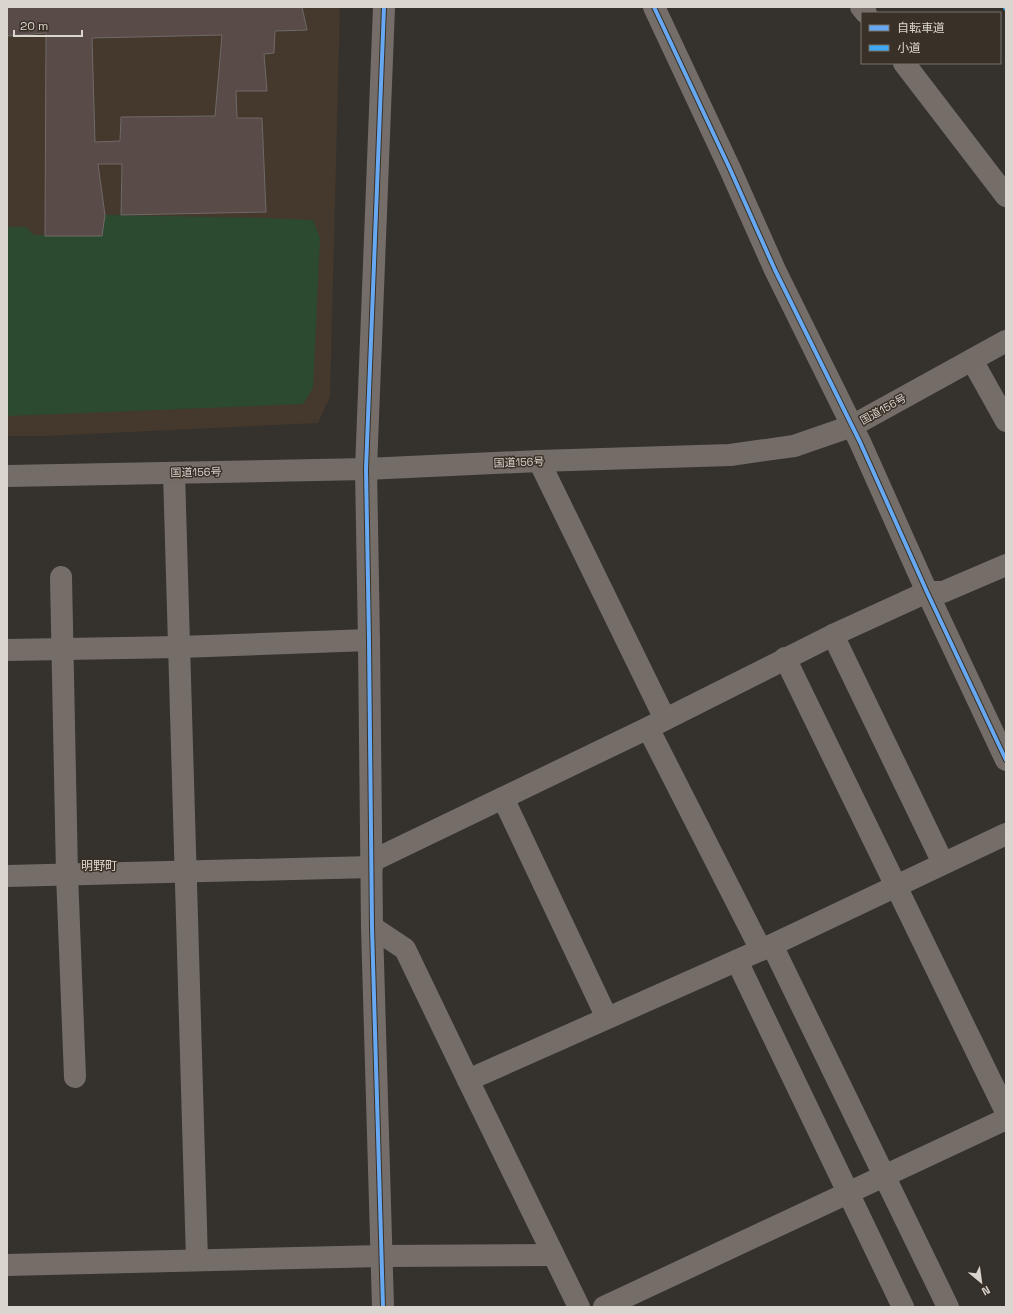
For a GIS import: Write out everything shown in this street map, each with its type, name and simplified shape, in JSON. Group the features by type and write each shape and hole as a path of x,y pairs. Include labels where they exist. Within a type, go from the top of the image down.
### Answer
{"highway":[{"name":"国道156号","path":"7,476 366,469 539,461 730,455 794,446 852,426 1006,341"}],"street":[{"path":"383,1307 372,927 366,469 384,7"},
{"path":"654,7 730,169 775,270 852,426 927,592 1006,760"},
{"path":"905,64 1006,196"},
{"path":"972,360 1006,421"},
{"path":"539,461 657,723 767,948 885,1177 948,1307"},
{"path":"174,472 197,1260"},
{"path":"7,876 185,872 372,864 833,635 927,592 944,592 1006,565"},
{"path":"61,577 67,874 75,1077"},
{"path":"833,635 942,863"},
{"path":"7,650 180,647 369,640"},
{"path":"785,658 1006,1112"},
{"path":"503,798 607,1018"},
{"path":"468,1080 767,948 942,863 1006,834"},
{"path":"372,927 405,948 579,1307"},
{"path":"737,961 903,1307"},
{"path":"604,1307 885,1177 1006,1119"},
{"path":"7,1265 382,1256 553,1255"}],"shaded area":[{"path":"7,7 340,7 330,397 318,423 45,436 7,436"}],"green space":[{"path":"105,215 313,220 320,238 313,388 303,404 7,416 7,227 26,227 34,235 102,236"}],"building":[{"path":"7,7 302,7 307,30 275,31 274,53 264,54 267,91 236,91 237,118 262,118 266,212 121,215 122,164 98,164 105,215 102,236 45,236 46,33 7,36","holes":["222,35 215,116 121,117 120,141 95,142 92,38"]}],"cycle path":[{"path":"383,1307 372,927 366,469 384,7"},
{"path":"654,7 730,169 775,270 860,442 927,592 1006,760"}],"district":[{"name":"明野町","path":"99,866"}]}
